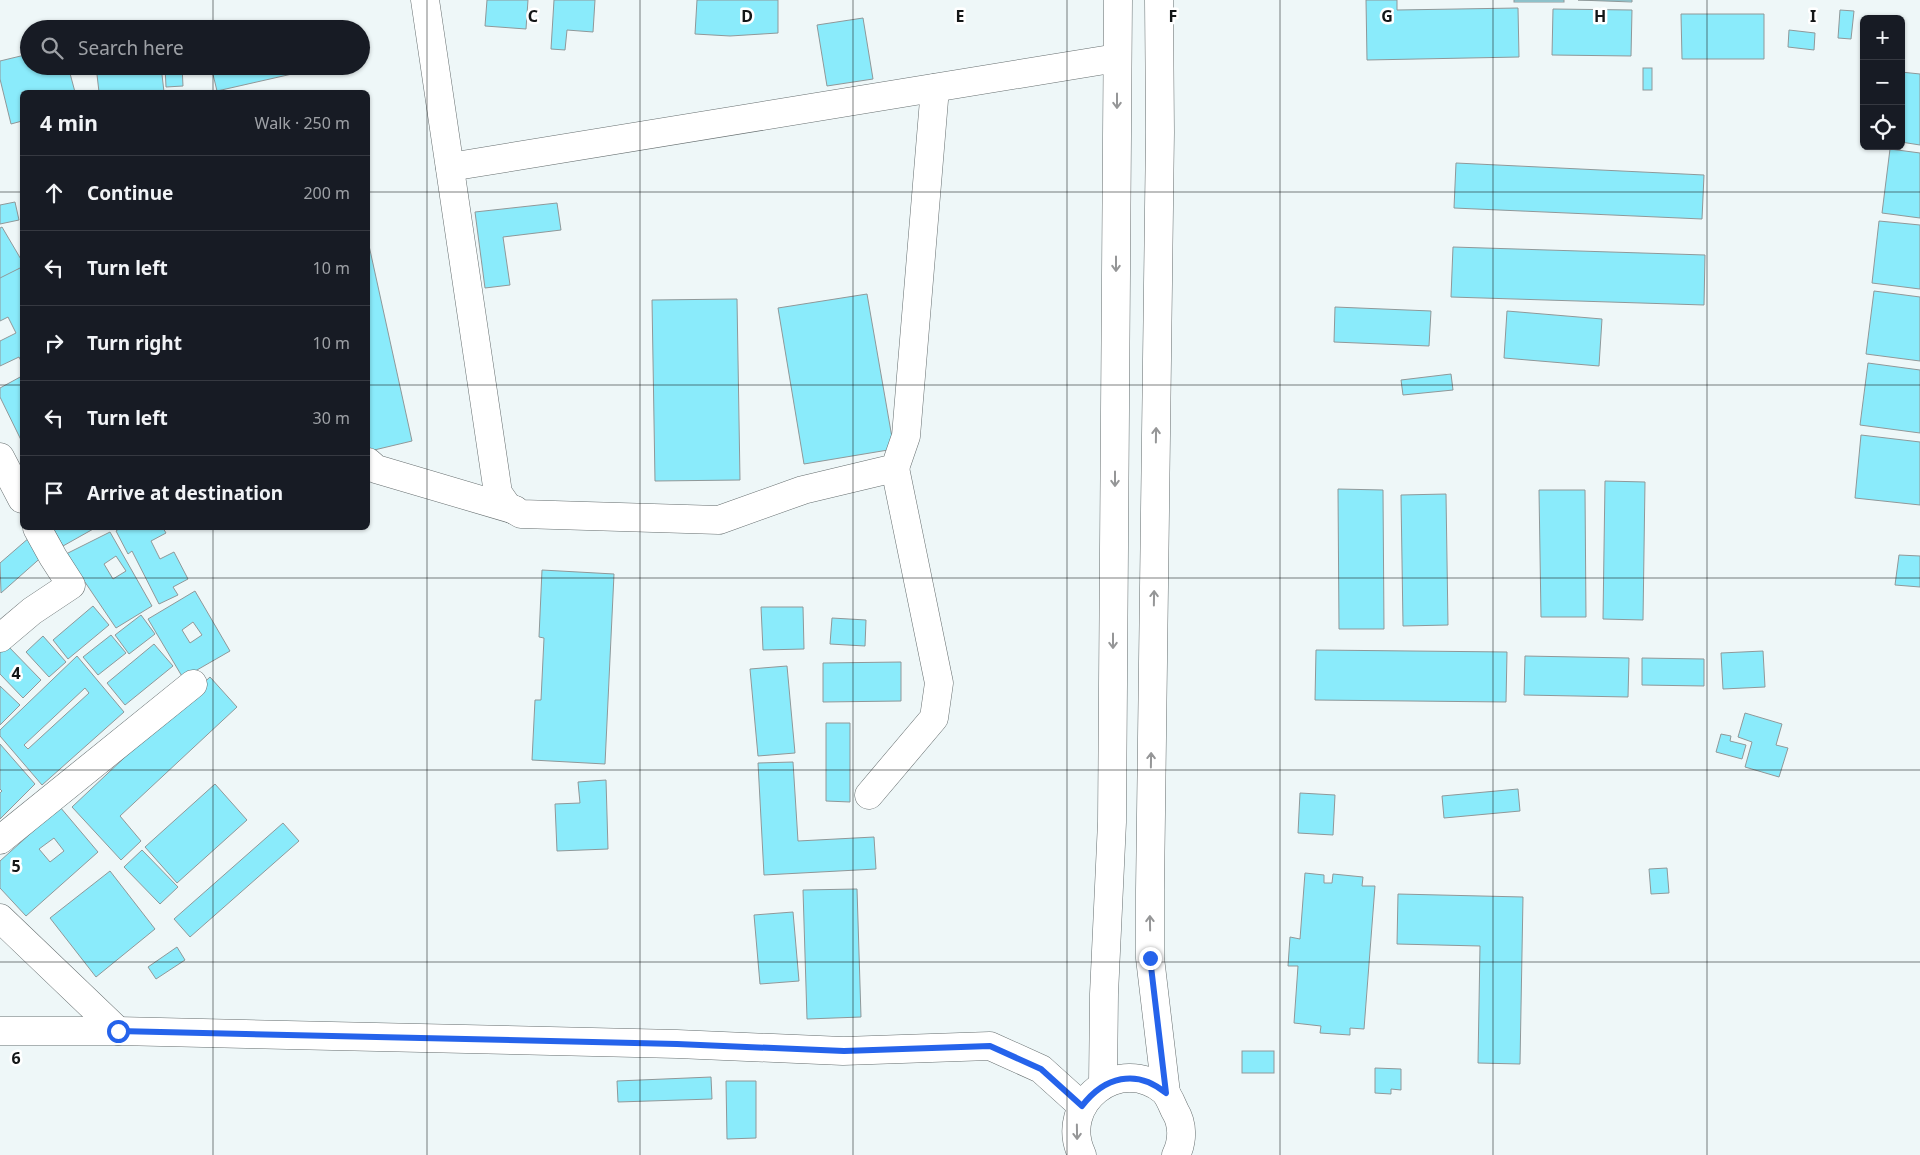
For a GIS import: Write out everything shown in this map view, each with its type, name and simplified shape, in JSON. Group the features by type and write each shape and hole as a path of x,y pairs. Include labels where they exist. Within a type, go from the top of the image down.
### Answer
{"street":[{"path":"425,0 498,493 507,506 521,514 719,520 803,490 895,468"},
{"path":"1103,1085 1104,994 1112,822 1118,0"},
{"path":"1159,0 1160,132 1150,958 1166,1093 1180,1119 1179,1154"},
{"path":"450,167 1117,58"},
{"path":"869,794 934,718 939,683 895,468 906,436 935,88"},
{"path":"0,456 20,496"},
{"path":"370,464 376,469 515,510"},
{"path":"0,638 32,611 71,585 38,530"},
{"path":"0,840 193,684"},
{"path":"0,918 118,1031"},
{"path":"0,1031 118,1031 677,1044 844,1051 990,1046 1041,1069 1082,1106"},
{"path":"1082,1155 1076,1134 1077,1119 1082,1106 1091,1094 1103,1085 1118,1079 1133,1079 1149,1082 1166,1093"}],"building":[{"path":"487,0 528,0 526,29 485,26"},
{"path":"554,0 595,0 593,32 567,30 565,50 551,49"},
{"path":"697,0 778,0 778,33 730,36 695,34"},
{"path":"1366,0 1397,0 1397,10 1518,8 1519,57 1367,60"},
{"path":"1514,0 1564,0 1564,2 1514,2"},
{"path":"1578,0 1632,0 1632,2"},
{"path":"1553,9 1632,10 1631,56 1552,55"},
{"path":"1840,10 1854,11 1851,39 1838,38"},
{"path":"1681,14 1764,14 1764,59 1682,59"},
{"path":"863,18 873,79 827,86 817,25"},
{"path":"1789,30 1815,33 1814,50 1788,47"},
{"path":"20,56 20,75 70,75 74,90 20,90 20,122 11,124 0,79 0,61"},
{"path":"1643,68 1652,68 1652,90 1643,90"},
{"path":"1905,72 1920,74 1920,145 1905,143"},
{"path":"97,75 162,75 164,90 99,90"},
{"path":"165,75 182,75 183,86 166,87"},
{"path":"213,75 288,75 221,90 217,90"},
{"path":"1890,150 1920,153 1920,218 1882,213"},
{"path":"1456,163 1704,175 1702,219 1454,208"},
{"path":"15,202 19,220 0,224 0,205"},
{"path":"557,203 561,230 503,237 510,285 485,288 475,212"},
{"path":"1879,221 1920,225 1920,289 1872,283"},
{"path":"2,227 20,258 20,268 0,280 0,228"},
{"path":"1453,247 1705,255 1704,305 1451,297"},
{"path":"370,250 412,441 370,451"},
{"path":"20,268 20,359 19,357 0,366 0,341 16,333 8,317 0,321 0,278"},
{"path":"1874,291 1920,297 1920,361 1866,354"},
{"path":"867,294 894,449 804,464 778,308"},
{"path":"737,299 740,480 655,481 652,300"},
{"path":"1335,307 1431,311 1429,346 1334,342"},
{"path":"1507,311 1602,319 1599,366 1504,358"},
{"path":"1868,363 1920,370 1920,433 1860,425"},
{"path":"1451,374 1453,390 1403,395 1401,380"},
{"path":"20,377 20,438 0,397 0,388"},
{"path":"1861,435 1920,442 1920,505 1855,498"},
{"path":"1605,481 1645,482 1643,620 1603,619"},
{"path":"1338,489 1383,490 1384,629 1339,629"},
{"path":"1539,490 1585,490 1586,617 1541,617"},
{"path":"1446,494 1448,625 1403,626 1401,495"},
{"path":"54,530 91,530 63,546"},
{"path":"164,530 166,533 151,541 160,559 174,552 188,579 173,587 178,595 159,604 132,551 128,554 116,531"},
{"path":"110,532 152,606 116,628 66,554","holes":["116,556 126,571 113,579 104,564"]},
{"path":"30,537 45,554 1,593 0,563"},
{"path":"1899,555 1920,556 1920,587 1895,585"},
{"path":"542,570 614,574 605,764 532,760 535,700 541,700 544,638 539,637"},
{"path":"195,591 230,651 183,678 148,619","holes":["193,622 202,635 190,643 182,630"]},
{"path":"93,606 109,625 68,659 53,640"},
{"path":"761,607 803,607 804,649 763,650"},
{"path":"141,615 155,634 129,654 115,635"},
{"path":"832,618 866,620 865,646 830,644"},
{"path":"111,635 126,653 98,675 83,657"},
{"path":"43,636 66,662 49,677 26,652"},
{"path":"6,644 41,680 23,698 0,674 0,650"},
{"path":"154,644 173,666 125,705 107,683"},
{"path":"1316,650 1507,652 1506,702 1315,700"},
{"path":"1763,651 1765,687 1723,689 1721,653"},
{"path":"77,656 124,712 42,785 0,736 0,730","holes":["85,688 89,693 28,749 24,745"]},
{"path":"1525,656 1629,658 1628,697 1524,695"},
{"path":"1642,658 1704,659 1704,686 1642,685"},
{"path":"901,662 901,701 823,702 823,663"},
{"path":"787,666 795,753 758,756 750,669"},
{"path":"210,677 237,707 120,816 141,841 121,860 72,807"},
{"path":"0,686 20,705 0,725"},
{"path":"1745,713 1782,724 1776,745 1788,748 1779,777 1745,767 1752,742 1738,737"},
{"path":"826,723 850,723 850,802 826,801"},
{"path":"1721,734 1731,736 1730,741 1746,745 1742,759 1716,752"},
{"path":"0,744 35,784 0,819 0,793 2,791 0,789"},
{"path":"793,762 798,841 874,837 876,869 764,875 758,763"},
{"path":"606,780 608,849 557,851 555,804 580,803 578,782"},
{"path":"215,784 247,820 177,883 145,847"},
{"path":"1518,789 1520,811 1444,818 1442,796"},
{"path":"1300,793 1335,795 1333,835 1298,833"},
{"path":"60,807 98,852 26,916 0,888 0,861","holes":["54,838 64,851 50,862 39,849"]},
{"path":"283,823 299,841 190,937 174,919"},
{"path":"142,850 178,887 160,904 124,867"},
{"path":"1667,868 1669,893 1651,894 1649,869"},
{"path":"110,871 155,929 96,977 50,918"},
{"path":"1305,873 1324,875 1324,883 1332,883 1333,874 1363,877 1362,886 1375,886 1364,1029 1350,1028 1350,1035 1320,1033 1321,1026 1294,1023 1298,966 1288,966 1290,937 1300,939"},
{"path":"857,889 861,1017 807,1019 803,890"},
{"path":"1398,894 1523,897 1520,1064 1478,1063 1480,946 1397,944"},
{"path":"793,912 799,981 760,984 754,915"},
{"path":"177,947 185,960 156,979 148,967"},
{"path":"1242,1051 1274,1051 1274,1073 1242,1073"},
{"path":"1375,1068 1401,1069 1401,1090 1391,1089 1391,1094 1375,1093"},
{"path":"711,1077 712,1099 618,1102 617,1081"},
{"path":"726,1081 756,1081 756,1138 727,1139"}],"route":[{"path":"118,1031 677,1044 844,1051 990,1046 1041,1069 1082,1106 1091,1094 1103,1085 1118,1079 1149,1082 1166,1093 1150,958"}]}
